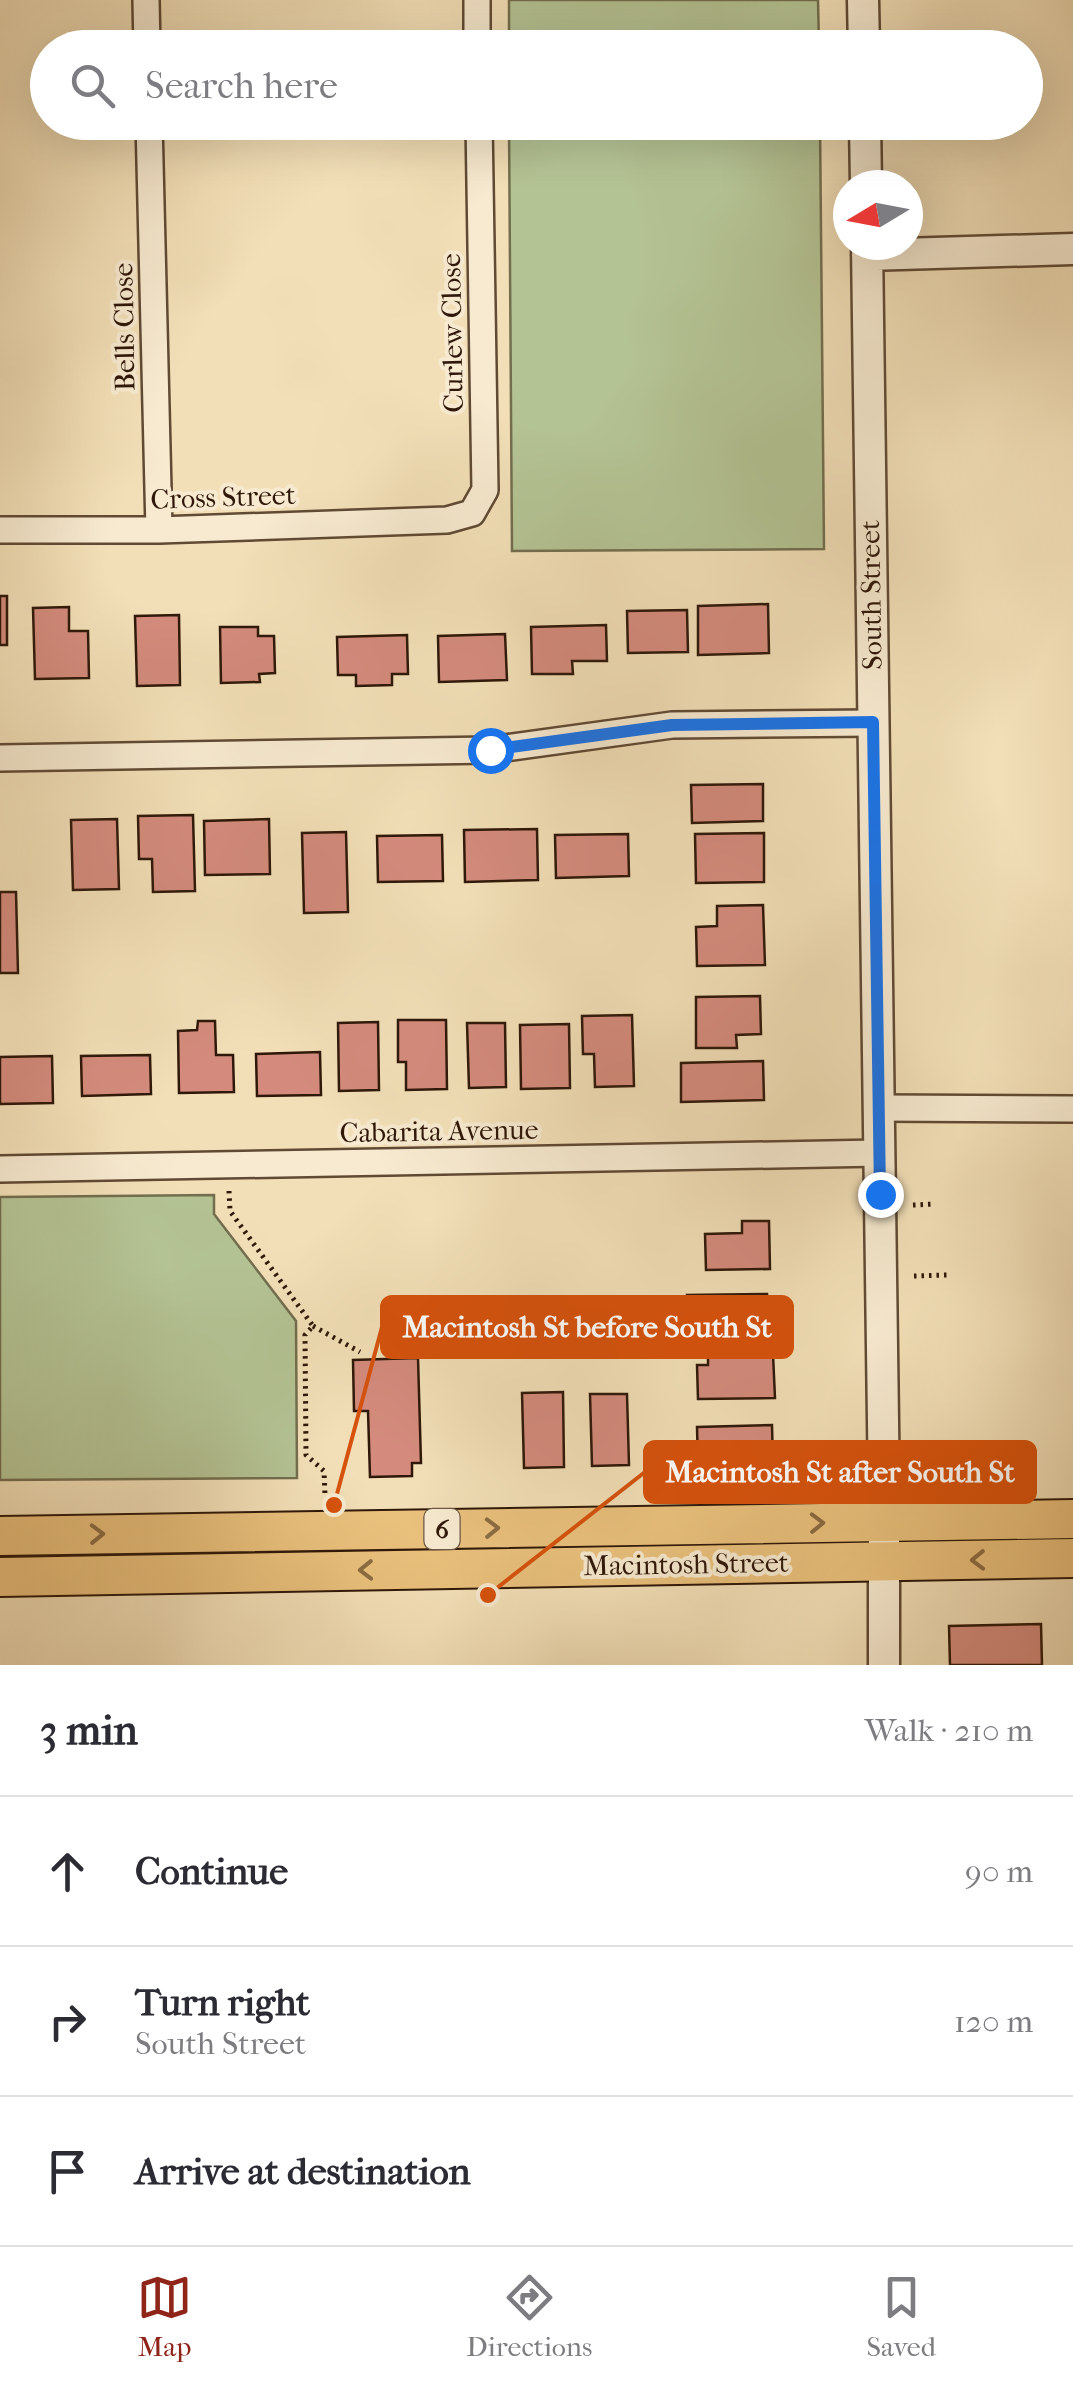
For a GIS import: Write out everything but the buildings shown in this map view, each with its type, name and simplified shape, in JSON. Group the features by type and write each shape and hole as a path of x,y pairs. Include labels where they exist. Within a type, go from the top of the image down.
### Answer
{"main road":[{"name":"Macintosh Street","path":"0,1536 1073,1519"},
{"name":"Macintosh Street","path":"0,1577 1073,1558"}],"street":[{"path":"146,0 147,30"},
{"path":"477,0 478,30"},
{"path":"863,0 864,30"},
{"name":"Bells Close","path":"149,140 159,530"},
{"name":"Curlew Close","path":"447,520 472,513 485,490 479,140"},
{"path":"865,140 866,170"},
{"path":"923,250 1073,250"},
{"name":"South Street","path":"867,260 884,1665"},
{"name":"Cross Street","path":"0,530 159,530 447,520"},
{"path":"0,758 490,750 672,725 873,722"},
{"path":"878,1108 1073,1109"},
{"name":"Cabarita Avenue","path":"0,1169 879,1153"}],"path":[{"path":"229,1187 230,1211 313,1326 360,1352"},
{"path":"913,1204 934,1204"},
{"path":"914,1276 947,1275"},
{"path":"313,1326 305,1335 306,1455 324,1470 325,1495"},
{"path":"924,1445 960,1445"}],"green space":[{"path":"509,0 818,0 819,30 509,30"},
{"path":"509,140 820,140 824,549 512,551"},
{"path":"214,1195 214,1214 296,1321 297,1478 0,1480 0,1197"}],"place":[{"name":"Macintosh St before South St","path":"334,1505"},
{"name":"Macintosh St after South St","path":"488,1595"}],"route":[{"path":"490,750 672,725 873,722 880,1194"}]}
